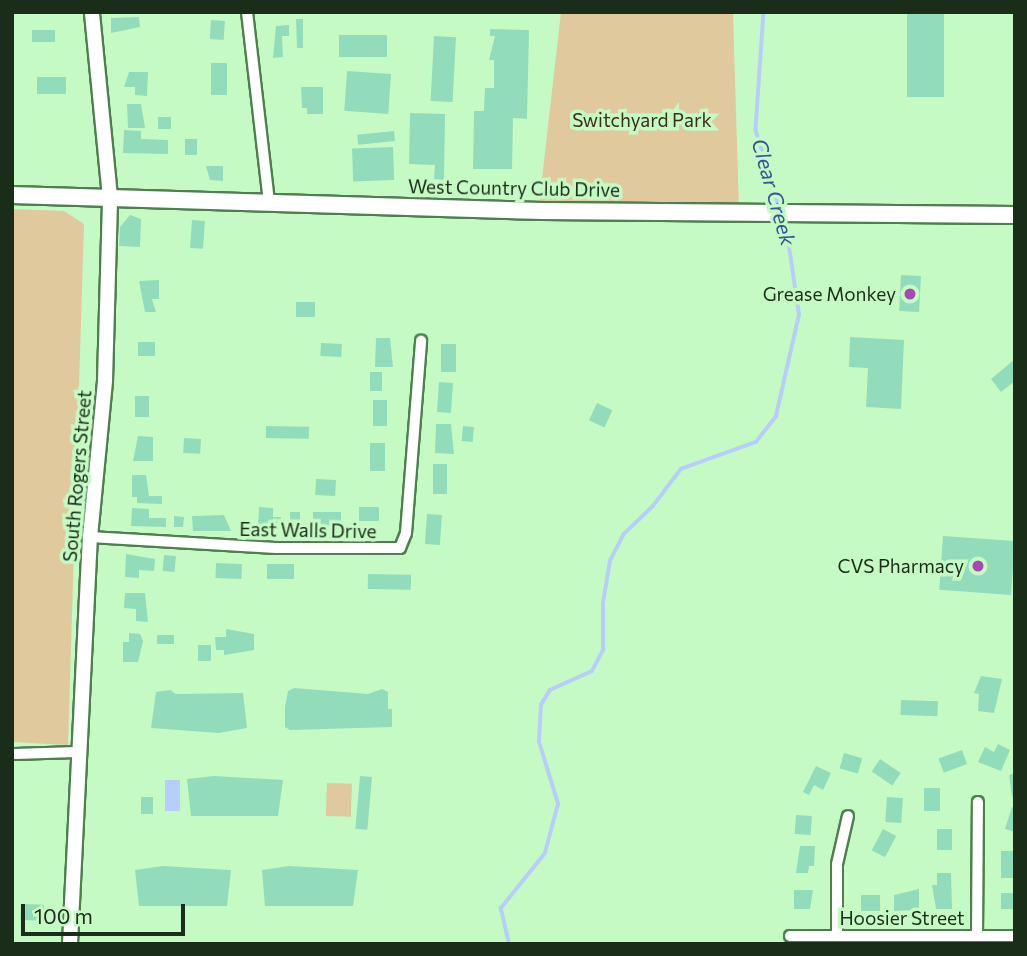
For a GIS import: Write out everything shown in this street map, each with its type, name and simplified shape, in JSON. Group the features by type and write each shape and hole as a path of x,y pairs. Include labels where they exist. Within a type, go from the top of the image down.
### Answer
{"main road":[{"name":"West Country Club Drive","path":"12,195 269,204 763,215 1015,215"}],"street":[{"name":"South Rogers Street","path":"70,944 90,537 105,380 110,197 92,12"},
{"path":"247,12 269,204"},
{"name":"East Walls Drive","path":"90,537 276,548 400,548 406,533 421,341"},
{"path":"12,754 79,752"},
{"path":"977,936 978,802"},
{"path":"837,935 837,864 848,816"},
{"name":"Hoosier Street","path":"790,936 1015,936"}],"green space":[{"name":"Switchyard Park","path":"561,12 733,12 739,211 538,214"},
{"path":"12,209 64,211 84,224 68,745 12,742"},
{"path":"327,783 352,784 351,817 326,816"}],"water":[{"path":"165,780 180,780 180,811 165,811"}],"building":[{"path":"907,12 944,12 944,97 907,97"},
{"path":"139,17 140,27 111,33 111,18"},
{"path":"296,19 303,19 303,48 297,48"},
{"path":"211,20 225,21 224,40 210,39"},
{"path":"289,25 289,36 282,36 283,57 273,58 276,26"},
{"path":"490,29 529,30 527,119 513,118 512,169 473,169 474,111 484,111 485,88 494,88 494,60 489,60 495,36 490,36"},
{"path":"32,30 55,30 55,42 32,42"},
{"path":"339,35 387,35 387,57 339,57"},
{"path":"434,36 456,37 453,102 431,101"},
{"path":"211,63 227,63 227,95 211,95"},
{"path":"347,71 391,74 388,114 344,111"},
{"path":"129,72 148,72 147,96 135,95 135,87 124,87"},
{"path":"37,77 66,77 66,94 37,94"},
{"path":"301,87 323,87 323,114 307,114 307,108 302,108"},
{"path":"127,104 141,104 145,128 128,128"},
{"path":"410,113 445,114 444,180 434,179 435,165 409,164"},
{"path":"158,117 171,117 171,129 158,129"},
{"path":"124,130 141,131 141,139 168,140 168,154 123,153"},
{"path":"394,131 395,141 358,145 357,135"},
{"path":"185,139 197,139 197,155 185,155"},
{"path":"393,147 394,180 353,181 352,148"},
{"path":"206,166 223,166 223,181 210,180"},
{"path":"130,215 141,219 140,247 119,246 120,227"},
{"path":"192,220 205,221 203,249 190,248"},
{"name":"Grease Monkey","path":"901,275 921,276 919,312 899,311"},
{"path":"159,280 159,299 152,299 156,312 145,312 139,281"},
{"path":"296,302 315,302 315,317 296,317"},
{"path":"850,337 904,340 901,409 866,407 868,368 849,367"},
{"path":"376,338 390,338 393,367 375,367"},
{"path":"138,342 155,342 155,356 138,356"},
{"path":"321,343 342,344 341,357 320,356"},
{"path":"441,344 456,344 456,372 441,372"},
{"path":"1015,359 1015,381 1001,392 991,379"},
{"path":"370,372 382,372 382,391 370,391"},
{"path":"439,382 453,383 451,413 437,412"},
{"path":"135,396 149,396 149,417 135,417"},
{"path":"373,400 387,400 387,426 373,426"},
{"path":"597,403 612,410 604,427 589,420"},
{"path":"436,424 451,424 454,454 435,453"},
{"path":"266,426 309,427 309,439 266,438"},
{"path":"463,426 474,427 473,442 462,441"},
{"path":"138,436 153,437 153,461 133,461"},
{"path":"184,438 201,439 200,454 183,453"},
{"path":"370,443 385,443 385,471 370,471"},
{"path":"433,464 447,464 447,494 433,494"},
{"path":"132,475 146,475 149,496 162,496 162,504 137,503 137,497 132,497"},
{"path":"316,479 336,480 335,496 315,495"},
{"path":"259,507 273,508 273,517 281,517 280,529 258,528"},
{"path":"359,507 379,507 379,521 359,521"},
{"path":"132,508 149,509 149,518 166,518 166,527 131,526"},
{"path":"290,512 300,512 300,527 290,527"},
{"path":"313,512 341,512 341,528 313,528"},
{"path":"427,514 442,515 440,545 425,544"},
{"path":"224,515 231,531 193,531 192,516"},
{"path":"174,516 184,517 183,527 174,527"},
{"name":"CVS Pharmacy","path":"943,536 1015,541 1011,595 939,590"},
{"path":"126,554 155,559 154,571 139,570 139,578 125,577"},
{"path":"164,555 176,556 175,572 163,571"},
{"path":"216,563 242,564 241,579 215,578"},
{"path":"267,564 294,564 294,579 267,579"},
{"path":"368,574 411,575 411,590 368,589"},
{"path":"125,593 145,593 148,622 136,621 136,609 124,608"},
{"path":"226,629 254,634 254,650 224,655 224,650 216,650 215,637 226,637"},
{"path":"129,633 140,634 143,641 138,662 123,662 123,642 129,642"},
{"path":"157,635 174,635 174,644 157,644"},
{"path":"198,645 211,645 211,661 198,661"},
{"path":"981,676 1002,679 994,713 978,711 979,694 974,693"},
{"path":"294,688 368,694 382,689 388,692 392,727 290,730 285,727 285,707 288,691"},
{"path":"170,690 176,694 243,693 247,728 219,733 151,728 156,692"},
{"path":"901,700 938,701 937,716 900,715"},
{"path":"998,744 1010,750 1001,771 978,762 985,747 994,752"},
{"path":"962,750 967,764 944,773 939,759"},
{"path":"844,753 862,758 858,774 840,768"},
{"path":"880,759 901,773 892,785 872,771"},
{"path":"816,766 831,773 823,790 814,785 809,795 803,792"},
{"path":"1015,773 1015,796 1012,797 1009,775"},
{"path":"214,776 283,780 278,816 191,816 187,779"},
{"path":"360,776 372,777 367,830 355,829"},
{"path":"924,788 940,788 940,811 924,811"},
{"path":"141,797 153,797 153,814 141,814"},
{"path":"887,797 903,798 901,823 885,822"},
{"path":"1012,807 1015,808 1015,832 1005,829"},
{"path":"796,815 812,816 811,835 795,834"},
{"path":"883,829 896,836 885,857 872,850"},
{"path":"937,829 952,829 952,850 937,850"},
{"path":"800,846 815,846 814,866 809,866 808,873 796,873"},
{"path":"1001,851 1015,851 1015,878 1001,878"},
{"path":"163,866 231,870 227,906 139,906 135,870"},
{"path":"289,866 358,870 353,906 265,906 262,870"},
{"path":"937,873 951,873 952,909 936,909 932,885 937,885"},
{"path":"919,889 919,910 894,911 894,895"},
{"path":"794,890 813,890 810,909 794,909"},
{"path":"1001,893 1015,893 1015,909 1001,909"},
{"path":"861,895 880,895 880,911 861,911"},
{"path":"21,904 44,905 43,921 20,920"}],"waterway":[{"name":"Clear Creek","path":"764,12 756,130 780,209"},
{"name":"Clear Creek","path":"509,944 501,908 545,853 558,804 539,742 541,705 550,690 592,671 603,650 603,603 610,561 624,534 653,506 681,469 756,442 776,416 799,315 785,219"}],"place":[{"name":"Grease Monkey","path":"910,294"},
{"name":"CVS Pharmacy","path":"978,566"}]}
